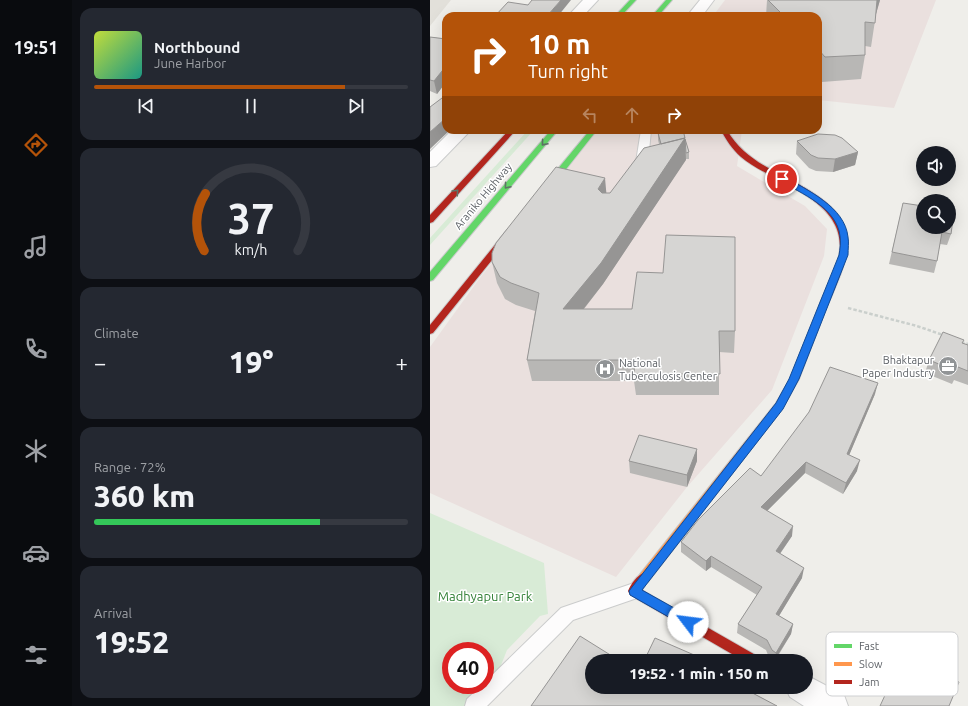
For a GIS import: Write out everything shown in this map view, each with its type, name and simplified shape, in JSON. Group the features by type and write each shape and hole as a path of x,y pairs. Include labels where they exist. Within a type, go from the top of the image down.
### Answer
{"main road":[{"path":"622,12 633,0"},
{"path":"658,12 669,0"},
{"name":"Araniko Highway","path":"430,220 509,134"},
{"name":"Araniko Highway","path":"430,278 552,134"},
{"path":"540,196 591,134"},
{"path":"726,134 732,143 748,159 817,199 840,223 844,236 843,255 794,379 779,406 634,591 743,654"},
{"path":"430,331 515,227"}],"street":[{"path":"579,12 591,0"},
{"path":"697,12 707,0"},
{"path":"430,162 458,134"},
{"path":"812,694 833,706"}],"lane":[{"path":"633,174 642,162 646,134"},
{"path":"474,706 567,614 634,591"}],"path":[{"path":"825,302 917,326 946,336"},
{"path":"961,342 968,344"}],"shaded area":[{"path":"430,0 451,0 430,26"},
{"path":"725,0 936,0 894,108 822,100 822,12 716,12"},
{"name":"National Tuberculosis Center","path":"595,134 741,134 737,166 805,206 827,229 824,256 772,390 687,487 616,577 430,493 430,347 479,279"}],"green space":[{"path":"524,134 530,134 430,245 430,238"},
{"name":"Madhyapur Park","path":"430,513 544,563 548,614 540,616 507,650 494,683 494,642 442,642 442,694 490,694 485,706 430,706"}],"building":[{"path":"532,0 561,0 550,12 499,12 508,2 528,5"},
{"path":"768,0 877,0 875,23 865,22 865,55 825,57 822,54 822,12 780,12"},
{"path":"430,37 442,38 442,71 434,81 430,80"},
{"path":"442,98 442,122 430,132 430,107"},
{"path":"658,134 684,134 685,138 661,144"},
{"path":"818,134 835,135 842,138 858,152 835,159 818,158 811,155 797,141"},
{"path":"685,138 601,263 563,309 632,309 637,272 663,273 666,235 735,237 735,331 719,331 720,374 634,374 635,360 527,360 539,293 511,283 500,277 492,262 492,253 496,243 556,167 605,178 598,189 602,193 610,193 644,148"},
{"path":"685,139 689,152 686,153"},
{"path":"903,203 916,205 916,234 942,234 937,261 892,252"},
{"path":"943,332 964,340 962,343 968,345 968,371 958,367 956,371 929,360"},
{"path":"830,367 878,383 847,454 860,460 846,483 806,462 761,507 793,526 776,551 804,568 776,614 793,624 776,653 772,650 767,640 738,624 762,587 711,556 706,561 681,542 698,520 750,468 761,476 809,412"},
{"path":"639,435 697,449 687,475 629,461"},
{"path":"580,636 609,654 585,654 585,694 754,694 777,706 531,706"},
{"path":"655,638 692,654 647,654"},
{"path":"885,696 953,696 949,706 880,706"}],"traffic: fast":[{"path":"622,12 633,0"},
{"path":"658,12 669,0"},
{"path":"430,278 552,134"},
{"path":"545,190 591,134"}],"traffic: slow":[{"path":"644,578 779,406 794,379 823,306"}],"traffic: jam":[{"path":"430,220 509,134"},
{"path":"726,134 734,146 743,155 808,193 823,204 835,216 842,230 844,246 839,269 823,306"},
{"path":"430,331 510,232"},
{"path":"644,578 634,591 743,654"}],"place":[{"name":"Bhaktapur Paper Industry","path":"948,366"},
{"name":"National Tuberculosis Center","path":"605,369"}],"route":[{"path":"688,622 634,591 779,406 794,379 843,255 844,236 840,223 817,199 782,179"}]}
